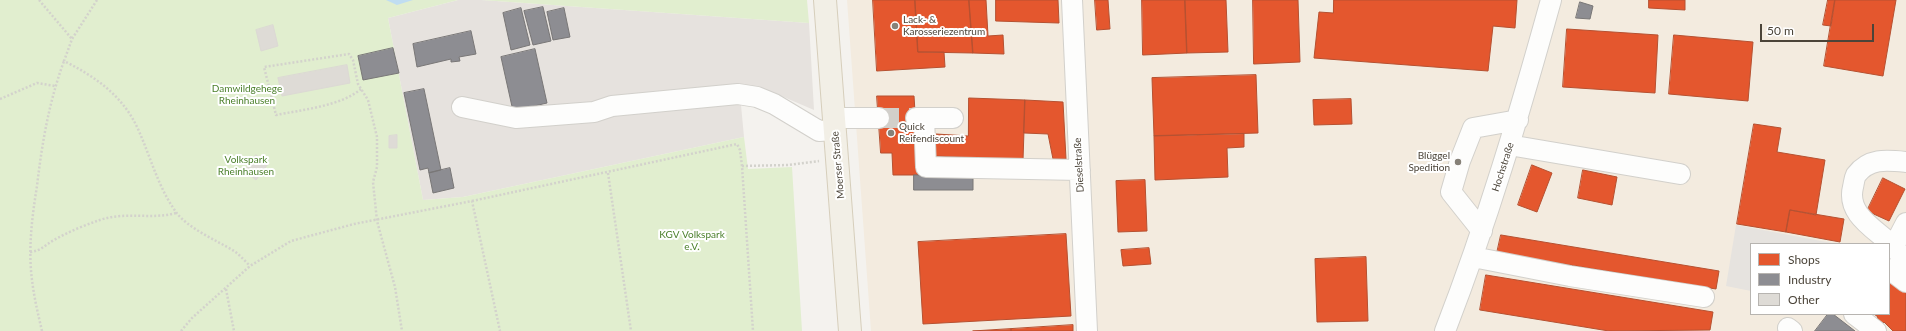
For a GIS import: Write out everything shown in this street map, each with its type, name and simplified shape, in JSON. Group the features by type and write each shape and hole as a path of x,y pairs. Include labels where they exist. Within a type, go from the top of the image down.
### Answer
{"main road":[{"name":"Moerser Straße","path":"825,0 850,331"}],"street":[{"name":"Dieselstraße","path":"1072,0 1087,331"},
{"name":"Hochstraße","path":"1445,331 1482,231 1518,120 1551,0"},
{"path":"462,107 516,118 594,112 612,106 738,94 757,97 774,104 819,131 834,124 879,118"},
{"path":"953,118 920,118 926,167 1080,170"},
{"path":"1482,231 1451,192 1460,161 1473,128 1518,120"},
{"path":"1509,145 1680,174"},
{"path":"1906,162 1875,161 1863,166 1855,178 1851,194 1855,210 1869,226 1894,246 1906,263"},
{"path":"1894,246 1906,223"},
{"path":"1473,257 1570,276 1704,297"},
{"path":"1890,270 1906,282"},
{"path":"1855,315 1876,331"}],"path":[{"path":"39,0 72,39"},
{"path":"42,331 32,280 30,252 33,213 44,130 55,86 72,39 97,0"},
{"path":"361,89 355,94 335,102 276,115 264,67 349,54 353,60 358,84 368,100 377,137 376,167 373,182 377,220 395,287 402,331"},
{"path":"64,61 78,68 110,90 127,109 138,130 160,186 176,213 203,233 236,252 250,266"},
{"path":"0,99 37,83 55,86"},
{"path":"181,331 192,318 250,266 291,241 354,224 608,173 737,144 740,150 742,166 753,331"},
{"path":"742,166 788,165 821,161"},
{"path":"608,173 632,331"},
{"path":"472,200 500,331"},
{"path":"30,252 38,252 54,240 99,220 119,214 168,215 176,213"},
{"path":"225,289 234,331"}],"shaded area":[{"path":"458,0 482,0 809,23 814,110 779,95 768,113 754,107 741,105 744,137 463,197 423,200 388,18"},
{"path":"847,0 1906,0 1906,331 871,331"},
{"path":"1736,225 1832,243 1750,243 1750,291 1726,286"}],"green space":[{"name":"Volkspark Rheinhausen","path":"0,0 458,0 388,18 423,200 463,197 744,137 748,169 792,167 802,331 0,331"},
{"path":"482,0 807,0 809,23"}],"water":[{"path":"386,0 413,0 397,5"}],"building: Shops":[{"name":"Lack- & Karosseriezentrum","path":"873,0 915,0 918,52 944,52 945,67 877,71"},
{"path":"915,0 969,0 973,53 918,52"},
{"path":"969,0 986,0 988,36 1003,35 1004,54 973,53"},
{"path":"996,0 1058,0 1059,23 996,21"},
{"path":"1095,0 1108,0 1110,29 1097,30"},
{"path":"1142,0 1185,0 1187,53 1143,55"},
{"path":"1185,0 1226,0 1228,52 1187,53"},
{"path":"1253,0 1298,0 1300,62 1254,64"},
{"path":"1334,0 1517,0 1515,28 1493,26 1488,71 1314,58 1319,12 1333,13"},
{"path":"1649,0 1685,0 1685,10 1649,8"},
{"path":"1828,0 1835,0 1831,26 1823,25"},
{"path":"1835,0 1896,0 1883,76 1824,66"},
{"path":"1567,29 1658,35 1655,93 1563,87"},
{"path":"1674,35 1753,42 1748,101 1669,94"},
{"path":"1256,75 1258,133 1154,136 1152,78"},
{"path":"877,96 914,96 919,175 893,175 892,153 881,153"},
{"path":"969,98 1025,100 1023,160 935,156 936,134 968,136"},
{"path":"1351,99 1352,124 1314,125 1313,100"},
{"path":"1025,100 1063,102 1066,159 1053,159 1048,134 1024,133"},
{"path":"1754,124 1781,128 1777,152 1825,160 1816,215 1790,210 1786,232 1737,224"},
{"path":"1244,134 1244,147 1227,148 1228,177 1155,180 1154,136"},
{"path":"1532,165 1552,173 1537,212 1518,205"},
{"path":"1583,170 1617,177 1612,205 1578,198"},
{"path":"1883,178 1905,189 1889,221 1867,211"},
{"path":"1145,180 1147,231 1118,232 1116,181"},
{"path":"1790,210 1844,219 1840,242 1786,232"},
{"path":"1066,234 1071,316 923,324 918,242"},
{"path":"1501,235 1719,271 1716,289 1497,253"},
{"path":"1149,248 1151,264 1123,266 1121,250"},
{"path":"1366,257 1368,321 1317,322 1315,259"},
{"path":"1486,275 1713,312 1710,330 1609,331 1480,310"},
{"path":"1890,278 1906,290 1906,331 1893,331 1884,322 1883,323 1877,319 1878,317 1875,315 1890,315"},
{"path":"1073,325 1073,331 1011,331 1011,329"},
{"path":"1011,329 1011,331 973,331"}],"building: Industry":[{"path":"1580,2 1593,6 1590,19 1576,18"},
{"path":"543,7 551,41 533,45 524,11"},
{"path":"521,8 530,45 511,50 503,13"},
{"path":"564,8 570,37 553,40 547,12"},
{"path":"471,31 476,54 459,57 460,61 451,62 451,59 417,67 413,44"},
{"path":"393,48 399,73 363,80 358,56"},
{"path":"535,49 547,103 513,111 501,57"},
{"path":"424,89 441,170 429,173 428,168 420,170 404,93"},
{"path":"450,168 454,188 433,193 429,173"},
{"path":"914,175 973,176 973,190 914,190"},
{"path":"1827,315 1834,315 1855,331 1815,331"}],"building: Other":[{"path":"273,25 278,46 261,51 256,30"},
{"path":"347,65 350,83 282,96 278,78"},
{"path":"397,135 397,148 389,148 389,136"},
{"path":"256,155 268,164 256,180 245,171"}],"tunnel":[{"path":"879,118 916,118"}],"place":[{"name":"Lack- & Karosseriezentrum","path":"895,26"},
{"name":"Quick Reifendiscount","path":"891,133"},
{"name":"Blüggel Spedition","path":"1458,162"}],"park label":[{"name":"Damwildgehege Rheinhausen","path":"247,94"},
{"name":"KGV Volkspark e.V.","path":"692,240"}]}
